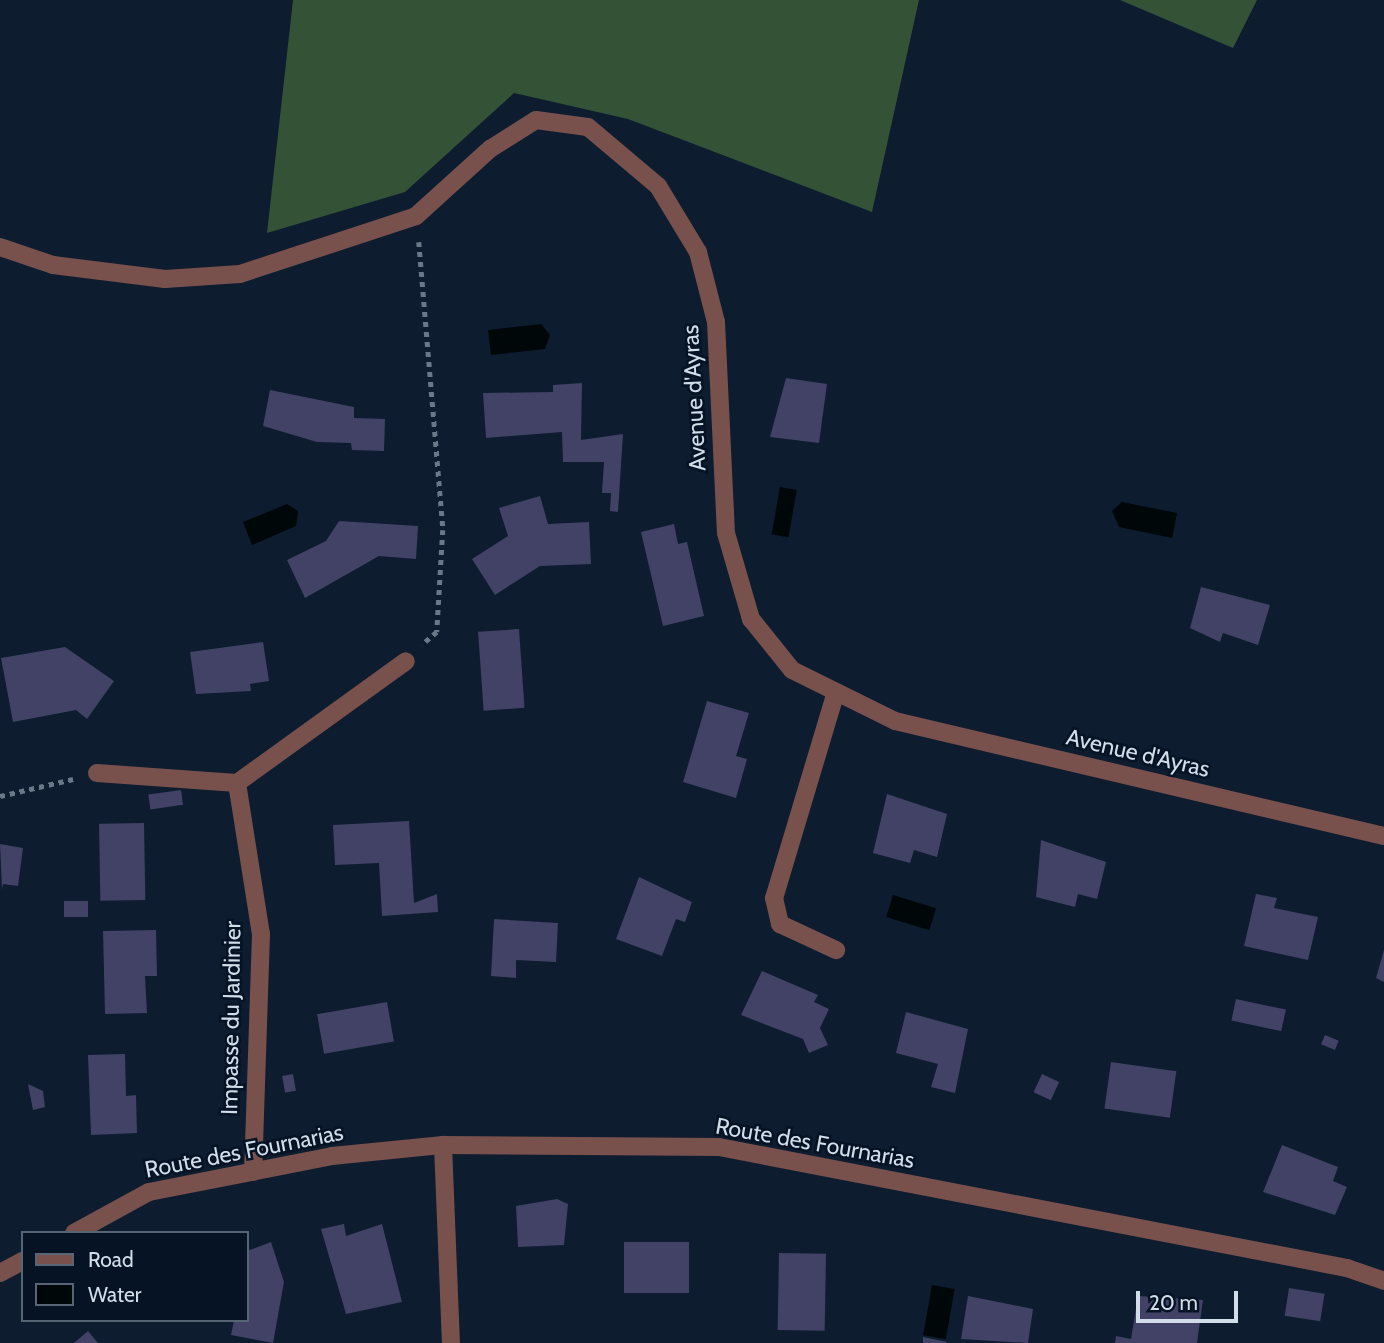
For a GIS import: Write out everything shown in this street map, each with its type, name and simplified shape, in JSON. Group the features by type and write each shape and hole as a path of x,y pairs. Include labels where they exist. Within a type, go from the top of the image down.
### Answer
{"street":[{"name":"Avenue d'Ayras","path":"0,247 53,265 165,279 240,274 416,216 491,149 536,120 588,127 658,186 698,252 716,322 726,533 751,619 792,670 835,695 895,720 1384,836"},
{"path":"97,773 237,783 406,661"},
{"path":"835,695 774,898 780,925 836,950"},
{"name":"Impasse du Jardinier","path":"237,783 261,934 253,1172"},
{"path":"443,1145 451,1343"},
{"name":"Route des Fournarias","path":"78,1231 149,1192 253,1172 443,1145 719,1147 1347,1268 1384,1281"},
{"path":"0,1273 21,1262"}],"path":[{"path":"406,661 437,632 443,530 416,216"},
{"path":"0,796 97,773"}],"green space":[{"path":"293,0 919,0 872,212 628,119 514,93 405,192 267,233"},
{"path":"1120,0 1257,0 1233,48"}],"water":[{"path":"541,324 550,335 545,349 491,355 488,330"},
{"path":"780,487 797,490 788,537 772,534"},
{"path":"1122,502 1177,513 1172,538 1119,527 1112,511"},
{"path":"287,504 298,511 296,526 252,545 243,522"},
{"path":"893,895 936,908 929,930 886,917"},
{"path":"932,1285 955,1289 946,1339 923,1335"}],"building":[{"path":"786,378 827,384 819,443 770,437"},
{"path":"582,383 581,440 623,434 618,512 610,511 611,493 602,493 604,462 563,462 562,432 486,438 483,393 553,392 553,385"},
{"path":"270,390 354,407 354,418 385,419 384,451 352,450 351,443 317,442 263,426"},
{"path":"540,496 548,524 589,522 591,564 540,566 495,595 472,559 508,536 499,508"},
{"path":"339,521 418,526 416,559 379,556 305,598 287,560 326,541"},
{"path":"674,524 678,544 687,542 704,616 663,626 641,532"},
{"path":"1201,587 1270,605 1258,645 1223,633 1220,642 1190,628"},
{"path":"519,629 525,708 484,711 478,632"},
{"path":"263,642 269,681 250,684 251,691 196,694 190,652"},
{"path":"65,647 114,681 87,719 76,710 13,722 1,658"},
{"path":"707,701 749,713 736,756 747,759 736,798 683,782"},
{"path":"181,790 183,805 150,809 148,795"},
{"path":"887,794 947,814 937,857 914,850 910,863 873,853"},
{"path":"409,821 414,903 437,894 438,912 382,916 379,863 335,865 333,825"},
{"path":"144,823 145,900 100,901 99,824"},
{"path":"1041,840 1106,862 1097,899 1078,894 1075,907 1036,897"},
{"path":"0,844 23,848 18,886 3,884 2,890"},
{"path":"639,877 692,902 685,922 676,919 662,956 616,939"},
{"path":"1256,894 1277,898 1274,908 1318,917 1308,960 1244,946"},
{"path":"64,901 88,901 88,917 64,917"},
{"path":"494,919 558,923 556,962 516,960 516,978 491,976"},
{"path":"156,930 157,976 145,976 147,1013 105,1014 103,931"},
{"path":"1384,950 1384,982 1376,978"},
{"path":"762,971 818,995 814,1002 829,1009 820,1028 828,1045 809,1053 803,1039 741,1015"},
{"path":"1236,999 1286,1010 1281,1031 1231,1021"},
{"path":"387,1002 394,1041 324,1054 317,1014"},
{"path":"906,1012 968,1029 955,1093 931,1087 938,1064 896,1053"},
{"path":"1325,1035 1339,1041 1335,1050 1321,1044"},
{"path":"125,1054 126,1096 136,1095 137,1133 91,1135 88,1055"},
{"path":"1111,1062 1176,1071 1170,1118 1104,1109"},
{"path":"293,1074 296,1091 285,1093 282,1076"},
{"path":"1042,1074 1059,1082 1051,1100 1034,1092"},
{"path":"28,1084 43,1091 45,1107 33,1110"},
{"path":"1282,1145 1338,1167 1333,1181 1347,1187 1335,1215 1263,1192"},
{"path":"557,1199 568,1204 564,1245 518,1247 516,1206"},
{"path":"344,1224 346,1236 382,1224 402,1302 346,1314 321,1229"},
{"path":"271,1242 284,1282 273,1343 231,1335 234,1322 248,1322 248,1251"},
{"path":"624,1242 689,1242 689,1293 624,1293"},
{"path":"779,1253 826,1254 825,1331 778,1330"},
{"path":"1289,1288 1325,1294 1320,1321 1285,1316"},
{"path":"968,1296 1033,1309 1028,1343 961,1339"},
{"path":"1138,1296 1203,1300 1197,1343 1115,1343 1116,1336 1131,1339"},
{"path":"88,1331 98,1343 74,1343"},
{"path":"923,1337 947,1342 923,1343"}]}
